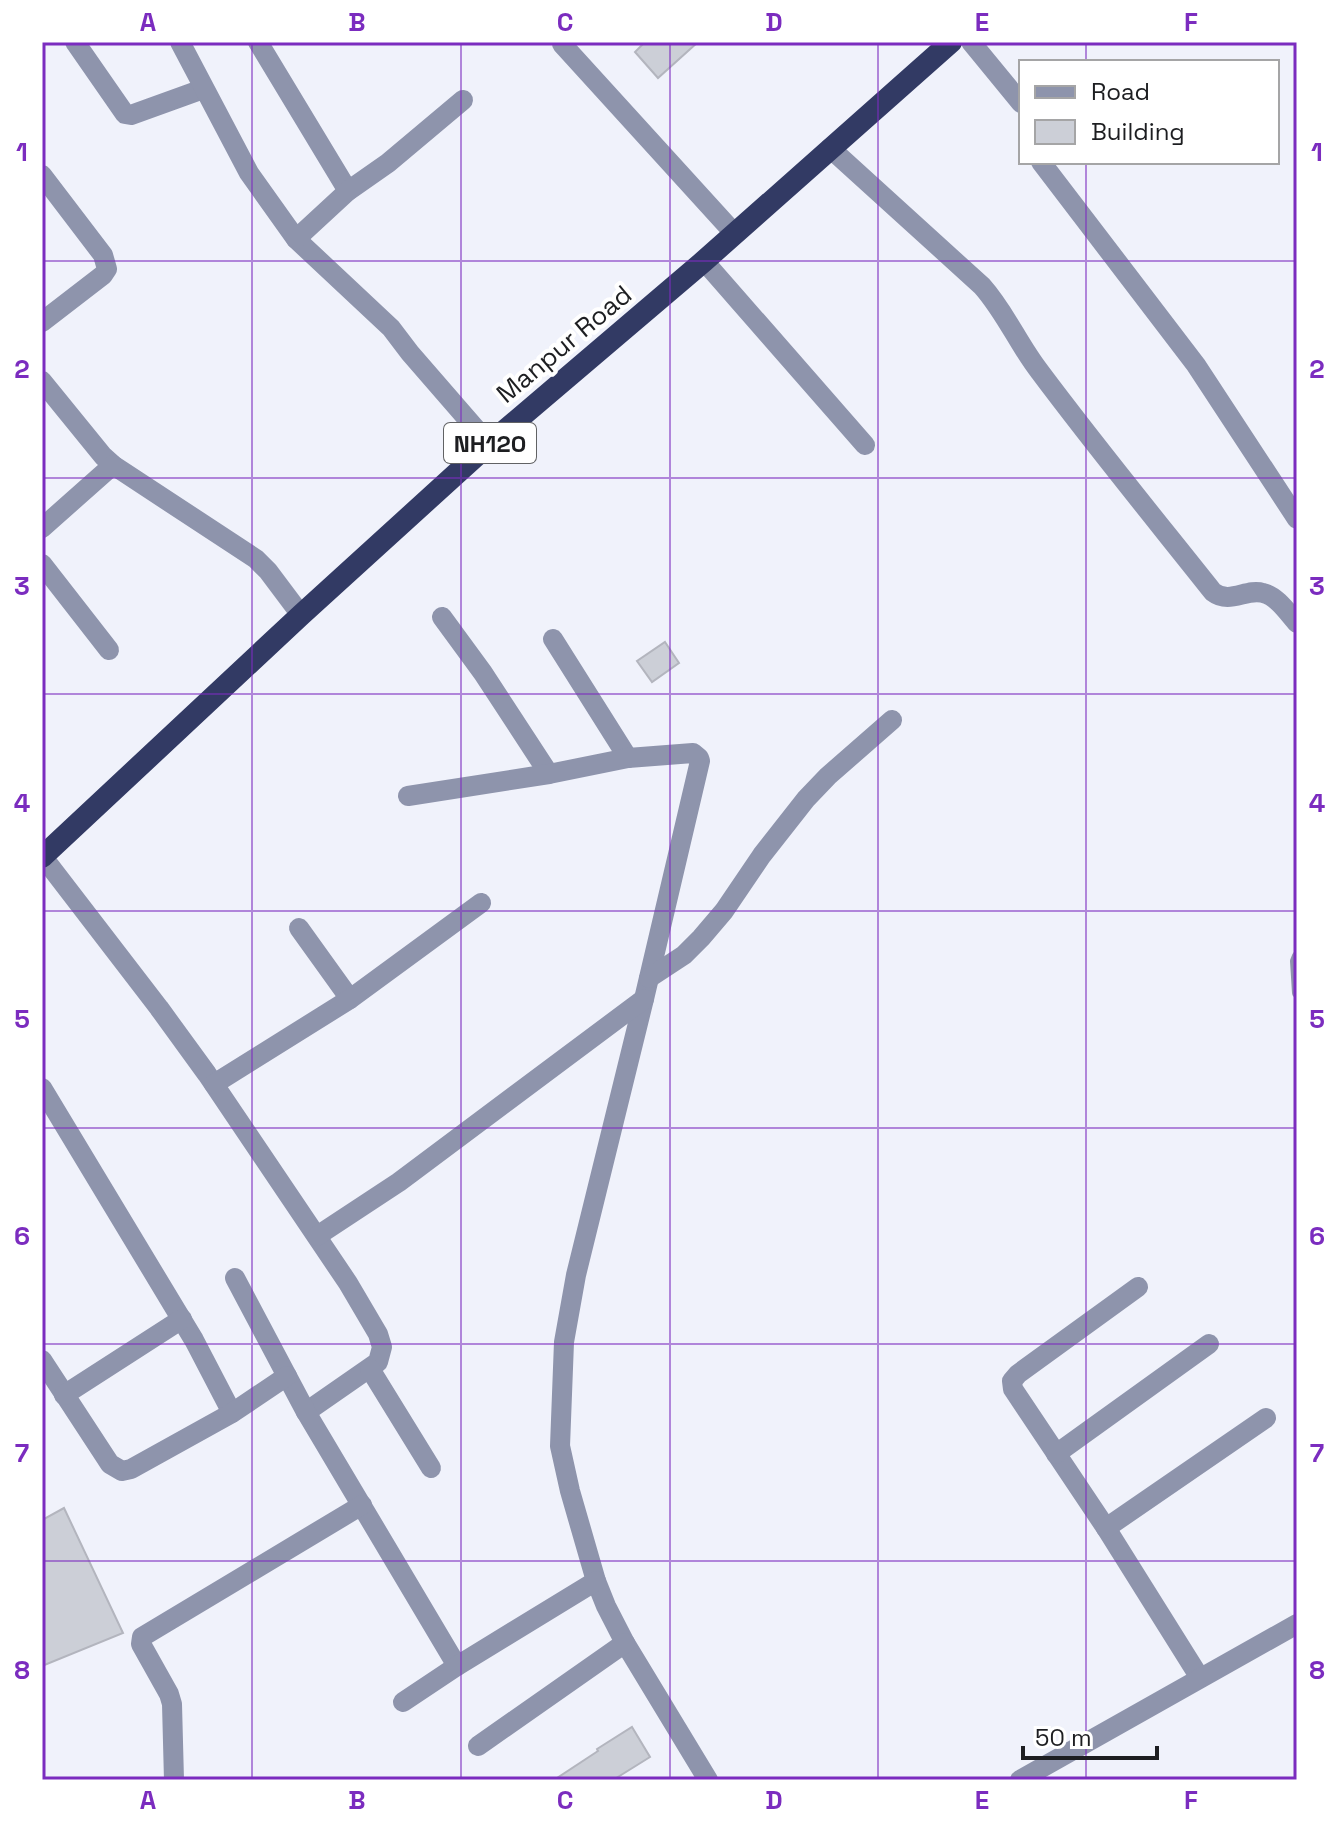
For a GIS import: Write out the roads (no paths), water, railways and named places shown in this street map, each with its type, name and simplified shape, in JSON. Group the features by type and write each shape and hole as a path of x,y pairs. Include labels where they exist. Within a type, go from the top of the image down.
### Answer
{"highway":[{"name":"Manpur Road","path":"42,857 489,444 704,261 951,42"}],"street":[{"path":"75,42 125,114 131,115 203,89"},
{"path":"180,42 249,173 296,239 391,328 489,444"},
{"path":"258,42 348,191"},
{"path":"971,42 1019,101"},
{"path":"562,44 734,233"},
{"path":"296,239 348,191 388,163 463,100"},
{"path":"830,148 993,298 1038,370 1213,592 1220,597 1231,598 1263,592 1274,598 1297,623"},
{"path":"1043,164 1196,365 1297,519"},
{"path":"42,322 107,269 103,255 44,182"},
{"path":"704,261 865,445"},
{"path":"42,381 103,456 256,559 301,615"},
{"path":"42,528 113,465"},
{"path":"42,564 109,650"},
{"path":"442,617 549,774"},
{"path":"553,639 628,758"},
{"path":"649,978 684,955 701,938 806,799 892,720"},
{"path":"408,796 628,758 693,753 700,761 576,1275 564,1342 560,1446 596,1581 625,1643 708,1780"},
{"path":"42,857 214,1084 348,1283 378,1334 382,1347 378,1362 306,1412"},
{"path":"214,1084 350,999 481,903"},
{"path":"299,928 350,999"},
{"path":"317,1236 399,1182 644,999"},
{"path":"42,1088 182,1319 232,1413"},
{"path":"235,1278 306,1412 457,1666"},
{"path":"1138,1287 1012,1381 1015,1395 1106,1528 1200,1678"},
{"path":"64,1395 182,1319"},
{"path":"1056,1454 1209,1344"},
{"path":"42,1360 110,1464 122,1471 131,1469 232,1413 287,1376"},
{"path":"370,1369 431,1468"},
{"path":"1106,1528 1266,1418"},
{"path":"174,1780 172,1704 141,1644 142,1637 362,1505"},
{"path":"403,1702 596,1581"},
{"path":"1020,1780 1297,1624"},
{"path":"478,1746 625,1643"}],"lane":[{"path":"1297,956 1297,993"}]}
